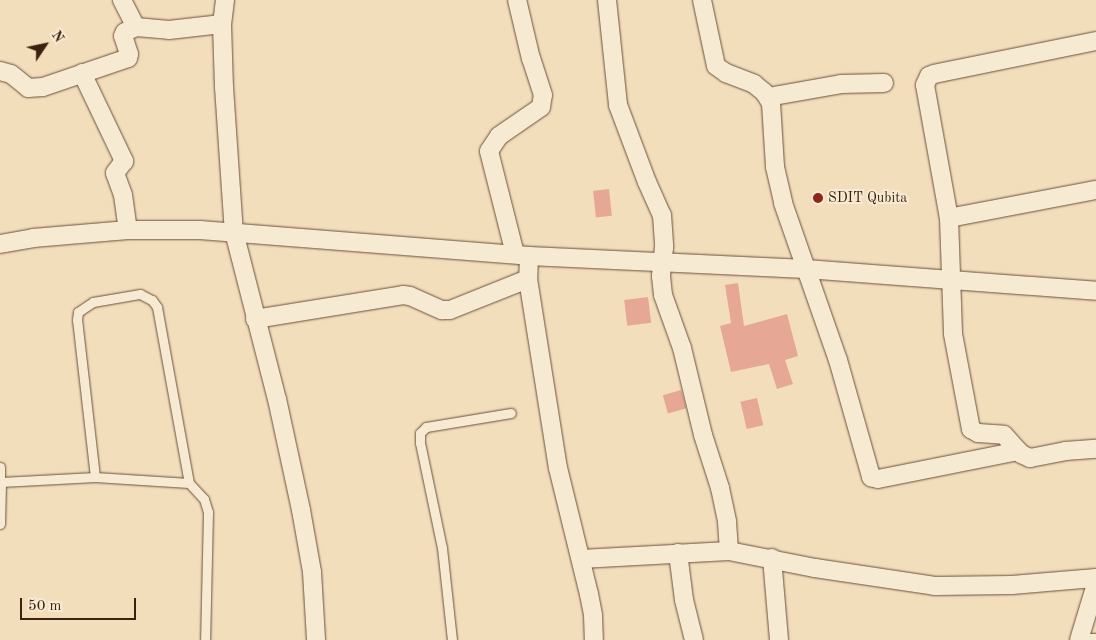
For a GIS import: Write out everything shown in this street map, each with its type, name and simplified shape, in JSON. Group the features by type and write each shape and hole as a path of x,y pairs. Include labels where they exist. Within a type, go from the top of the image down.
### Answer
{"street":[{"path":"122,0 136,27"},
{"path":"224,0 222,24 224,87 234,232 277,399 301,510 312,572 316,640"},
{"path":"517,0 543,99 541,107 499,136 489,151 528,279 558,468 593,615 593,640"},
{"path":"607,0 618,104 647,182 662,215 664,247 662,263 663,295 682,348 703,435 720,488 727,522 730,551"},
{"path":"702,0 716,66 726,74 754,84 768,97 773,113 774,150 778,184 838,360 871,477 878,479 1018,451"},
{"path":"0,71 11,74 28,88 32,89 128,58 129,54 124,34 136,27 169,30 222,24"},
{"path":"1096,41 929,76 925,84 948,218 953,334 970,425 974,432 1004,435 1018,451 1025,456 1035,458 1065,451 1096,450"},
{"path":"82,73 124,161 115,171 123,195 128,230"},
{"path":"768,97 841,84 884,83"},
{"path":"948,218 1096,190"},
{"path":"0,244 33,238 128,230 234,232 522,255 806,269 950,282 1096,291"},
{"path":"255,319 403,296 410,296 442,310 450,310 528,279"},
{"path":"581,559 730,551 815,568 935,586 1012,585 1096,578"},
{"path":"678,553 685,607 694,640"},
{"path":"772,558 779,640"},
{"path":"1085,638 1096,584"}],"lane":[{"path":"95,477 77,320 78,312 94,302 140,294 152,300 160,320 189,483 204,499 208,512 205,640"},
{"path":"452,640 442,548 420,443 420,434 426,427 510,413"},
{"path":"0,467 0,524"},
{"path":"1,482 95,477 189,483"}],"building":[{"path":"609,189 612,216 596,218 593,191"},
{"path":"738,283 744,326 787,314 798,356 785,360 793,384 777,389 769,364 731,372 720,326 731,323 725,285"},
{"path":"648,297 651,323 627,326 624,300"},
{"path":"681,390 686,408 668,414 663,395"},
{"path":"757,398 763,425 747,429 740,402"}],"place":[{"name":"SDIT Qubita","path":"818,198"}]}
